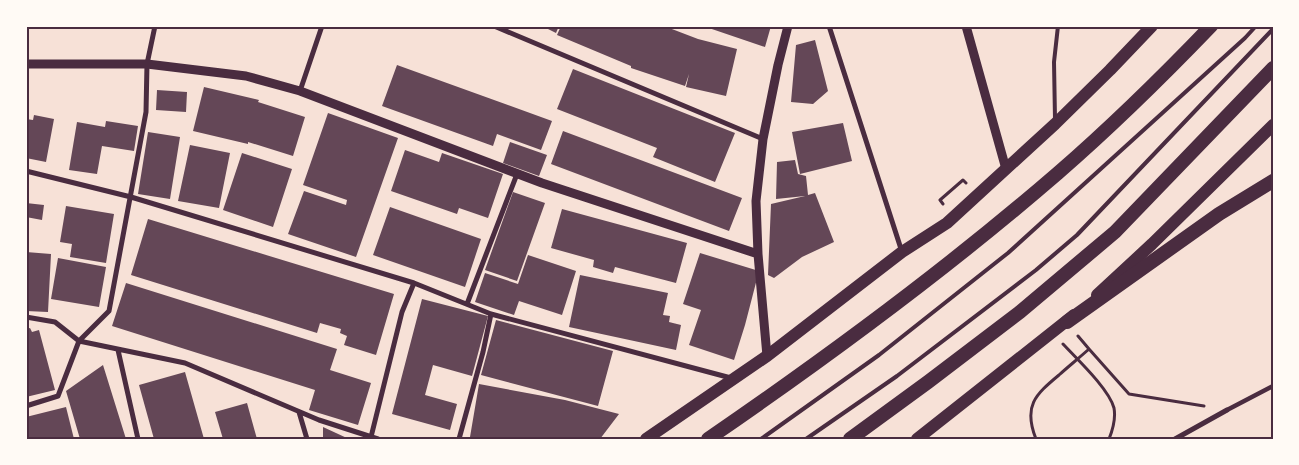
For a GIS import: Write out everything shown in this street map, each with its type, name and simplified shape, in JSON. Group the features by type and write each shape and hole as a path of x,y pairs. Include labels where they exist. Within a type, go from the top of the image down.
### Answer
{"highway":[{"path":"708,439 866,327 1058,173 1132,106 1211,26"},
{"path":"850,439 1020,312 1115,232 1273,68"},
{"path":"1067,322 1219,214 1273,181"}],"main road":[{"path":"646,439 767,356 902,252 947,223 1055,124 1152,26"},
{"path":"917,439 1067,322 1152,244 1273,125"}],"street":[{"path":"26,406 58,396 79,341 109,311 146,112 147,64 155,26"},
{"path":"300,91 322,26"},
{"path":"494,26 763,139"},
{"path":"767,356 758,254 756,201 763,139 788,26"},
{"path":"829,26 902,252"},
{"path":"966,26 1006,169"},
{"path":"26,64 147,64 246,76 300,91 517,174 758,254"},
{"path":"26,171 131,197 414,283 491,314 734,379"},
{"path":"467,304 517,174"},
{"path":"371,437 402,312 414,283"},
{"path":"459,439 483,352 491,314"},
{"path":"26,317 55,322 79,341 185,363 299,412 378,439"},
{"path":"118,350 138,439"},
{"path":"1175,439 1273,386"},
{"path":"299,412 307,439"}],"lane":[{"path":"1055,124 1054,62 1058,26"},
{"path":"761,439 879,354 1008,253 1256,26"},
{"path":"806,439 897,376 1043,264 1077,235 1273,29"}],"path":[{"path":"1067,322 1128,394 1227,410"},
{"path":"1036,439 1030,415 1040,390 1089,349"},
{"path":"1109,396 1114,410 1114,424 1109,439"}],"building":[{"path":"542,26 559,26 556,33"},
{"path":"561,26 664,26 698,39 737,49 726,96 686,87 689,74 685,86 631,68 631,66 557,35"},
{"path":"703,26 771,26 765,47"},
{"path":"815,40 828,91 813,104 791,102 796,45"},
{"path":"397,65 552,121 541,150 497,134 493,146 382,106"},
{"path":"573,69 735,133 715,182 653,157 657,148 557,109"},
{"path":"204,87 259,100 258,102 305,117 293,156 248,142 248,144 193,131"},
{"path":"157,90 187,92 186,112 156,110"},
{"path":"328,113 398,138 356,257 288,234 304,191 346,205 347,200 303,185"},
{"path":"34,115 54,119 46,162 26,158 26,119 33,120"},
{"path":"106,121 138,126 134,151 102,146 97,174 69,170 77,122 105,127"},
{"path":"843,123 852,161 800,174 792,132"},
{"path":"563,131 742,198 729,231 551,164"},
{"path":"148,132 180,137 170,199 138,194"},
{"path":"510,142 547,155 539,176 503,163"},
{"path":"190,145 230,153 219,208 178,201"},
{"path":"405,150 439,162 442,153 503,174 488,218 459,208 457,214 391,191"},
{"path":"242,153 292,169 273,227 223,210"},
{"path":"795,160 798,174 806,176 808,195 815,193 834,242 802,257 774,278 768,275 771,204 805,196 776,199 777,162"},
{"path":"513,192 545,203 517,281 485,270"},
{"path":"26,203 44,205 42,220 26,217"},
{"path":"66,206 114,214 106,263 70,257 72,244 60,242"},
{"path":"390,207 481,239 465,287 373,255"},
{"path":"562,209 687,243 676,283 615,267 613,273 593,267 594,260 551,248"},
{"path":"148,219 394,294 376,355 344,345 347,336 340,333 341,329 320,323 317,333 131,275"},
{"path":"26,252 51,254 48,312 26,311"},
{"path":"700,253 759,271 734,360 689,345 701,310 683,304"},
{"path":"528,255 576,271 562,315 519,301 514,315 475,302 485,273 518,284"},
{"path":"58,258 106,267 99,307 51,299"},
{"path":"580,275 668,293 663,315 670,316 669,322 681,325 676,350 569,327"},
{"path":"126,283 337,349 330,370 371,383 358,425 309,410 315,390 112,326"},
{"path":"422,299 488,316 472,376 433,365 425,395 457,404 450,430 392,414"},
{"path":"496,320 613,351 598,406 481,375"},
{"path":"30,328 32,332 39,330 55,390 26,397 26,329"},
{"path":"103,365 126,439 80,439 66,391"},
{"path":"185,372 204,439 154,439 139,385"},
{"path":"479,384 565,400 619,414 600,439 482,439 470,437"},
{"path":"247,403 257,439 223,439 215,412"},
{"path":"66,407 74,439 26,439 26,417"},
{"path":"323,427 349,439 323,439"}]}
